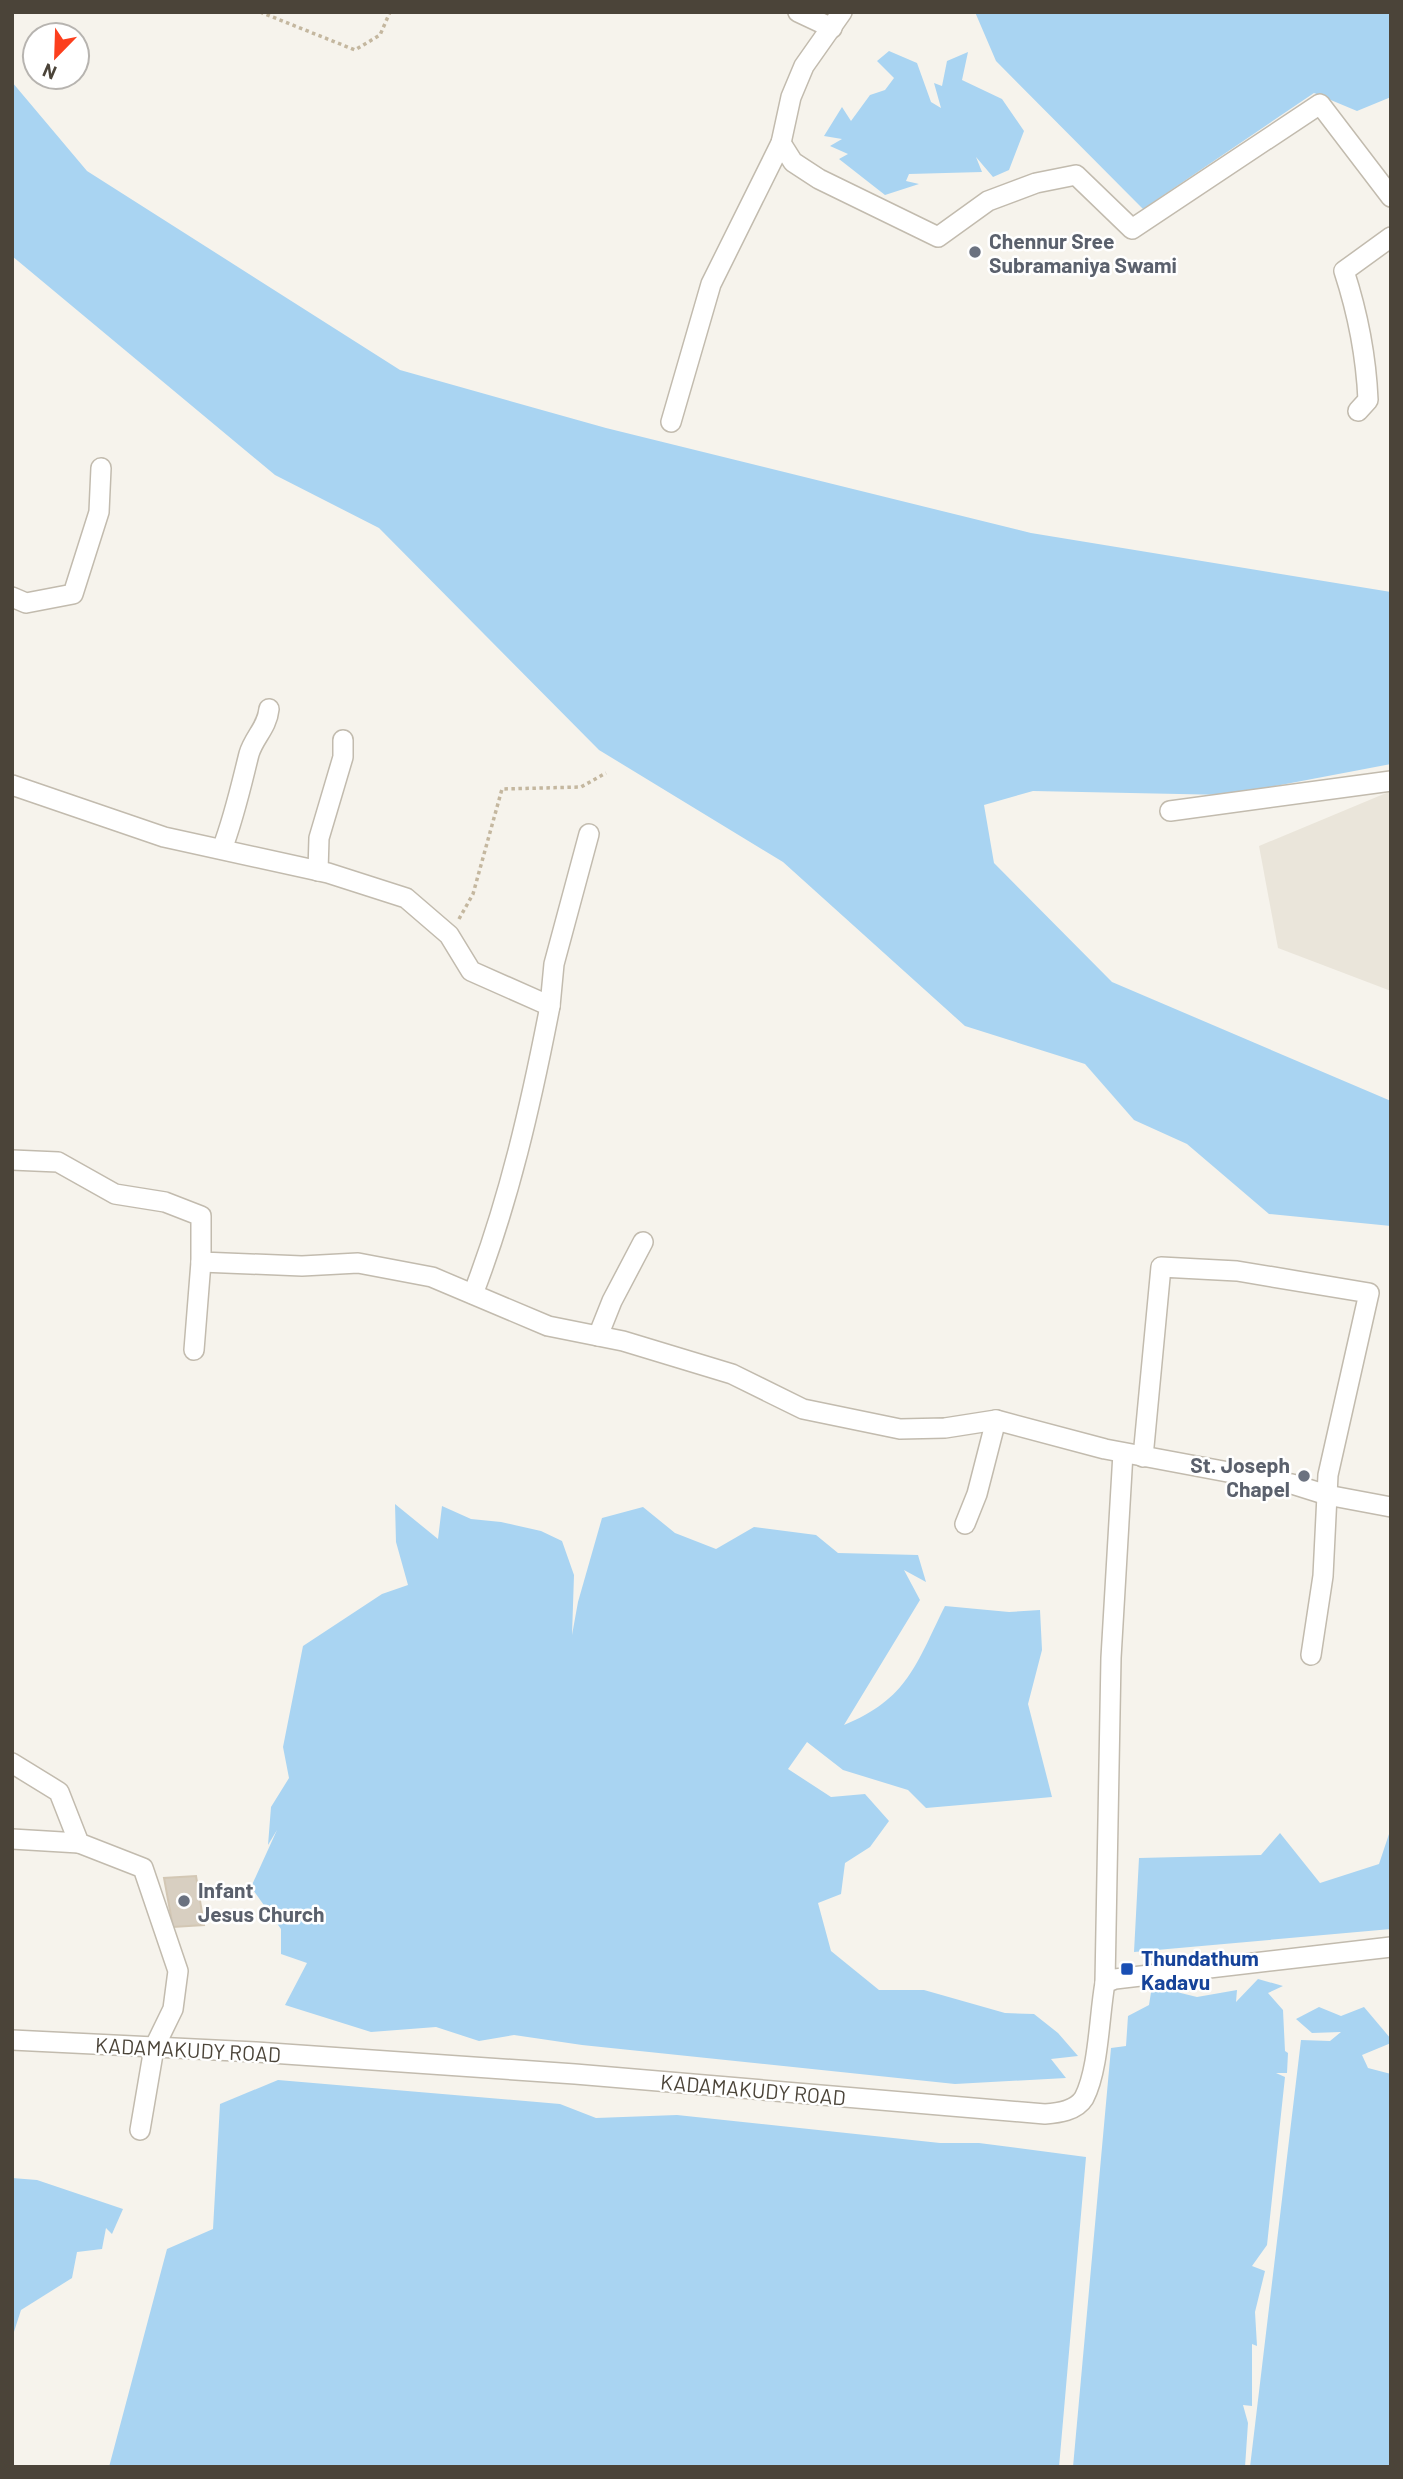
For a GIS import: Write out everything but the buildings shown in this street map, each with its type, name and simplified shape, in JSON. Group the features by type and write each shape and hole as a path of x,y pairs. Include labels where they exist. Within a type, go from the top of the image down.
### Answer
{"street":[{"path":"671,422 711,284 781,143 791,97 804,66 837,20 798,12"},
{"path":"781,143 793,163 819,179 937,237 988,201 1036,183 1076,175 1132,229 1320,104 1391,197"},
{"path":"1358,411 1368,400 1367,363 1359,317 1344,271 1391,237"},
{"path":"12,597 26,603 73,594 99,512 102,468"},
{"path":"222,849 242,790 250,750 268,723 269,709"},
{"path":"318,871 319,838 343,757 344,740"},
{"path":"1170,811 1391,781"},
{"path":"12,785 164,837 318,871 406,898 449,935 471,971 550,1006"},
{"path":"473,1294 490,1250 528,1116 550,1006 554,964 589,834"},
{"path":"12,1160 58,1162 115,1194 164,1202 201,1216 201,1262 194,1350"},
{"path":"598,1336 612,1301 643,1242"},
{"path":"201,1262 302,1266 358,1263 432,1277 548,1326 623,1341 732,1374 803,1409 900,1429 945,1428 996,1420 1123,1453 1292,1484 1327,1496 1391,1507"},
{"path":"1143,1457 1161,1267 1237,1271 1369,1293 1328,1475 1323,1576 1311,1655"},
{"path":"965,1524 977,1494 996,1420"},
{"path":"1123,1453 1111,1658 1105,1983 1115,1979 1391,1947"},
{"path":"12,1763 59,1792 79,1843"},
{"path":"12,1839 79,1843 143,1868 177,1971 173,2009 154,2048 140,2130"},
{"name":"KADAMAKUDY ROAD","path":"12,2040 256,2052 561,2073 1045,2115 1065,2112 1083,2100 1091,2074 1105,1983"}],"path":[{"path":"260,12 355,50 380,35 390,12"},
{"path":"449,935 473,894 502,789 581,787 606,773"}],"shaded area":[{"path":"1391,791 1391,991 1278,948 1259,846"}],"water":[{"path":"975,12 1391,12 1391,97 1357,111 1314,93 1143,209 996,61"},
{"path":"889,51 917,63 931,102 941,108 934,83 942,86 947,61 968,52 962,80 1002,99 1024,131 1009,170 993,177 976,157 982,172 909,174 906,181 919,184 885,195 839,159 848,154 830,146 842,139 824,136 842,107 851,121 870,95 885,90 894,78 877,61"},
{"path":"12,82 87,171 400,370 606,428 1031,533 1391,592 1391,764 1228,795 1033,791 984,805 994,863 1112,982 1391,1101 1391,1226 1269,1214 1187,1144 1134,1120 1085,1064 965,1026 783,862 599,750 379,528 275,475 12,256"},
{"path":"395,1504 438,1539 442,1506 471,1519 501,1522 541,1531 562,1541 574,1575 572,1635 578,1602 602,1518 643,1507 675,1533 716,1549 754,1527 816,1535 838,1553 918,1555 926,1582 904,1570 920,1600 844,1725 883,1704 908,1678 945,1606 1009,1612 1040,1610 1042,1650 1028,1704 1052,1797 926,1808 908,1790 843,1770 807,1742 788,1769 831,1797 865,1794 889,1821 870,1847 845,1863 841,1894 818,1903 831,1951 879,1990 924,1990 1005,2013 1034,2014 1058,2033 1078,2056 1051,2059 1066,2078 955,2084 582,2045 514,2035 479,2041 436,2027 371,2032 285,2005 307,1963 281,1954 281,1929 251,1887 277,1830 268,1845 271,1807 289,1778 283,1747 303,1646 382,1594 408,1585 396,1542"},
{"path":"1391,1828 1391,1929 1134,1952 1139,1858 1261,1855 1280,1833 1320,1883 1379,1864"},
{"path":"1258,1979 1283,1986 1268,1993 1283,2010 1285,2051 1288,2053 1287,2073 1276,2073 1285,2077 1267,2245 1252,2266 1265,2271 1255,2312 1257,2346 1252,2344 1252,2406 1243,2405 1248,2423 1245,2467 1073,2467 1111,2048 1126,2046 1128,2016 1149,2005 1152,1986 1197,1997 1237,1990 1236,2002"},
{"path":"1319,2007 1341,2016 1364,2007 1391,2039 1391,2043 1362,2055 1368,2068 1391,2074 1391,2467 1250,2467 1301,2040 1330,2041 1341,2032 1312,2033 1296,2019"},
{"path":"278,2080 560,2104 596,2118 677,2115 940,2143 979,2143 1086,2157 1059,2467 109,2467 167,2249 213,2229 220,2104"},
{"path":"12,2178 37,2180 123,2209 112,2234 106,2228 102,2249 77,2252 72,2278 21,2310 12,2338"}],"place":[{"name":"Chennur Sree Subramaniya Swami","path":"975,252"},
{"name":"St. Joseph Chapel","path":"1304,1476"},
{"name":"Infant Jesus Church","path":"184,1901"},
{"name":"Thundathum Kadavu","path":"1127,1969"}]}
